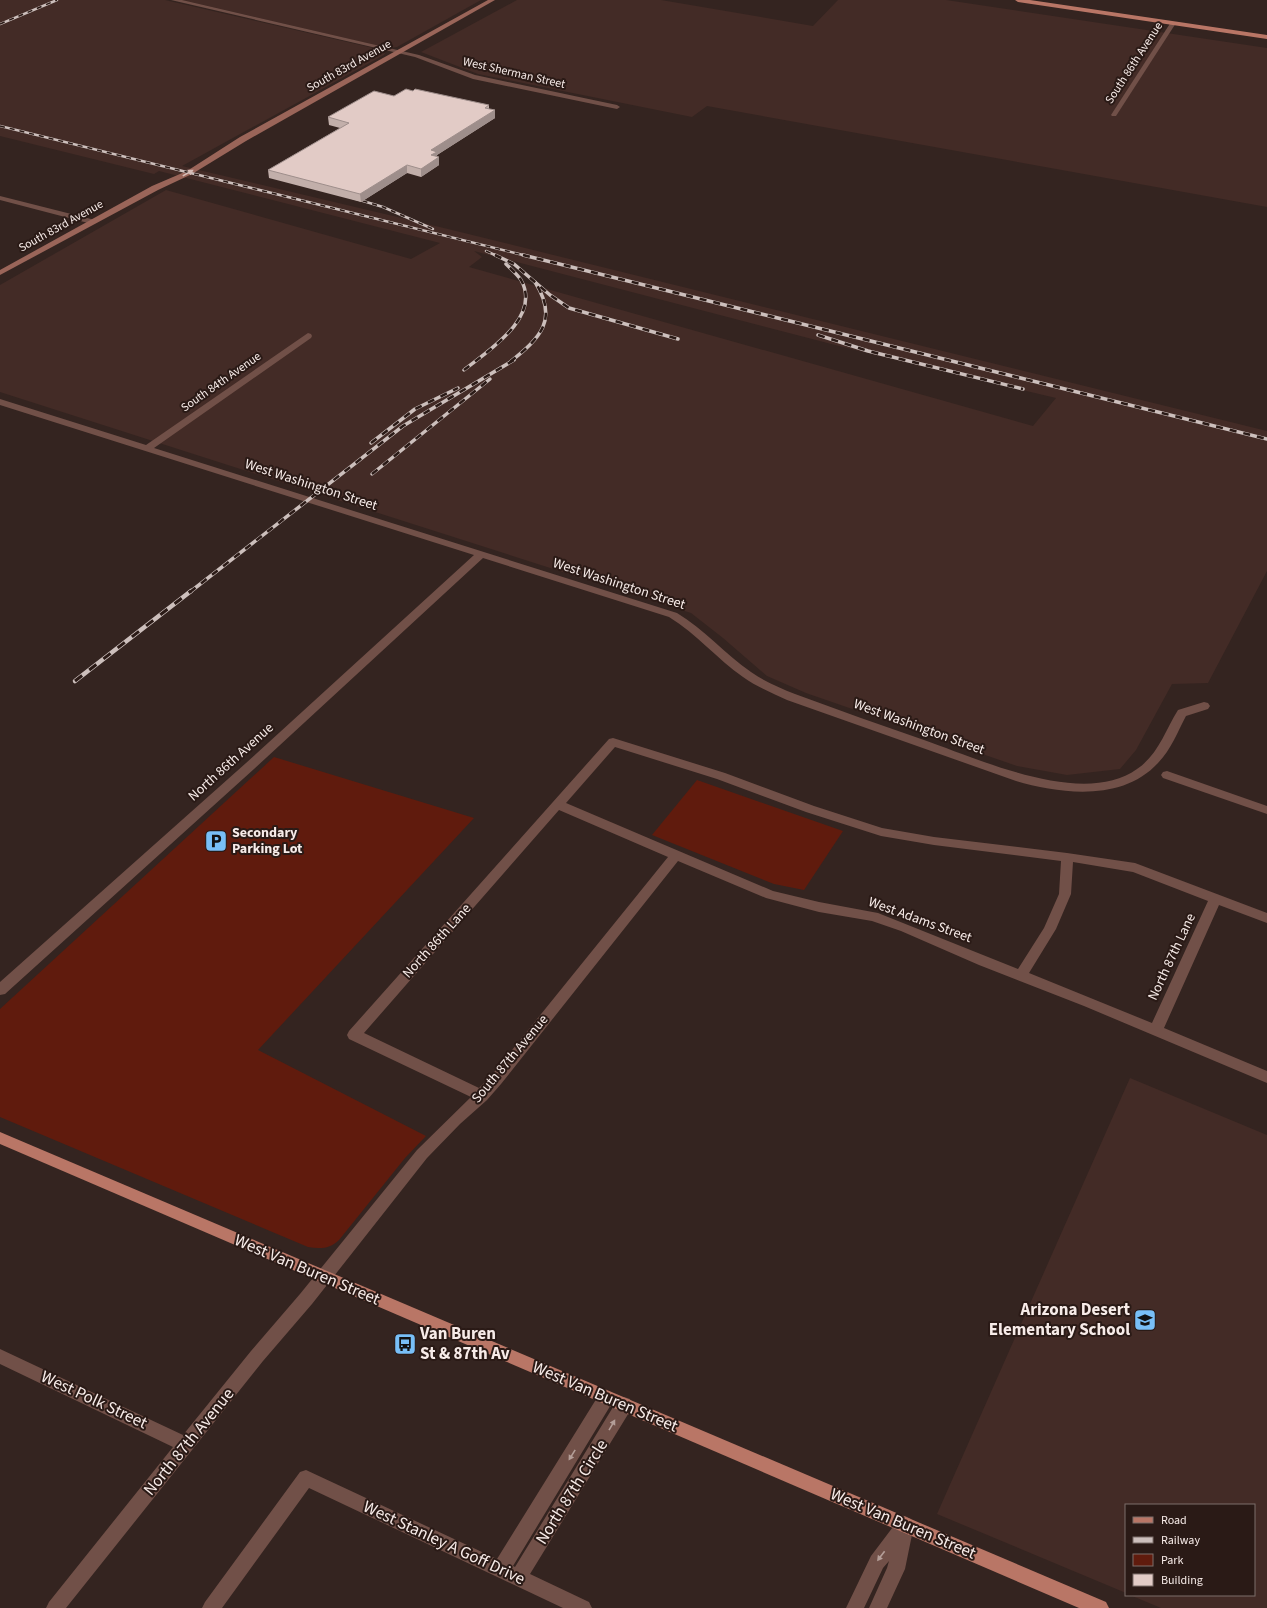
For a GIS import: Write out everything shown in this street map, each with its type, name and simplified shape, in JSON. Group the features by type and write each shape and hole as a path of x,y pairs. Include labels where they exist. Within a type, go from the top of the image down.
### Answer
{"main road":[{"name":"South 83rd Avenue","path":"0,273 155,188 170,183 204,164 218,153 492,0"},
{"path":"1018,0 1267,37"},
{"name":"West Van Buren Street","path":"0,1138 1100,1608"}],"street":[{"name":"West Sherman Street","path":"174,0 399,52 426,59 473,77 617,107"},
{"name":"South 86th Avenue","path":"1114,115 1173,24"},
{"path":"0,198 92,222"},
{"name":"South 84th Avenue","path":"148,448 308,336"},
{"name":"West Washington Street","path":"0,402 673,615 687,622 740,670 760,684 791,697 1020,778 1050,786 1084,788 1123,782 1146,768 1155,760 1182,713 1204,706"},
{"name":"North 86th Avenue","path":"0,990 250,766 481,555"},
{"name":"North 86th Lane","path":"482,1096 354,1035 613,742 721,776 810,809 881,832 934,841 1067,857"},
{"path":"1167,775 1267,810"},
{"name":"West Adams Street","path":"558,805 770,895 819,907 873,916 1156,1030 1267,1077"},
{"name":"South 87th Avenue","path":"324,1277 422,1154 482,1096 676,855"},
{"path":"1021,975 1050,929 1065,894 1067,857 1135,868 1267,918"},
{"name":"North 87th Lane","path":"1156,1030 1216,898"},
{"name":"North 87th Avenue","path":"55,1608 257,1356 324,1277"},
{"name":"West Polk Street","path":"0,1356 187,1445"},
{"name":"North 87th Circle","path":"501,1569 606,1398"},
{"name":"North 87th Circle","path":"518,1578 624,1405"},
{"name":"West Stanley A Goff Drive","path":"211,1608 306,1478 582,1608"},
{"path":"855,1608 877,1562 905,1525"},
{"path":"878,1608 896,1569 905,1525"}],"shaded area":[{"path":"0,0 165,0 382,50 385,53 384,55 182,166 448,229 1267,431 1267,571 1208,683 1172,684 1136,750 1120,769 1067,775 1017,766 806,693 767,676 691,613 0,392 0,285 166,190 411,259 440,243 159,171 154,174 0,136","holes":["474,251 843,347 1056,398 1033,426 469,267 482,257"]},
{"path":"182,0 481,0 397,47 388,48"},
{"path":"517,0 661,0 813,26 838,0 946,0 1267,48 1267,207 707,106 692,117 478,74 421,52"},
{"name":"Arizona Desert Elementary School","path":"1130,1078 1267,1135 1267,1608 1161,1608 1132,1596 1255,1596 1255,1504 1125,1504 1125,1593 937,1514"}],"green space":[{"path":"274,757 474,818 258,1050 426,1136 405,1158 339,1240 328,1247 321,1248 308,1247 0,1117 0,1009"},
{"path":"697,780 843,831 804,890 774,884 652,835"}],"building":[{"path":"406,89 413,91 415,89 489,105 485,108 495,110 431,150 437,152 431,155 439,157 421,169 407,165 360,194 268,170 349,123 328,117 374,91 394,96"}],"railway":[{"path":"0,24 57,0"},
{"path":"0,126 527,256"},
{"path":"353,198 383,207 433,229"},
{"path":"486,251 497,256"},
{"path":"495,255 514,264 535,282"},
{"path":"523,255 1267,439"},
{"path":"464,370 498,343 519,320 524,307 526,294 521,280 506,264"},
{"path":"510,362 530,345 543,327 546,318 542,295 535,282"},
{"path":"535,282 569,308 678,339"},
{"path":"818,335 868,351 1023,389"},
{"path":"190,592 403,426 514,360"},
{"path":"372,474 490,379"},
{"path":"371,443 415,409 458,388"},
{"path":"75,681 191,591"}],"place":[{"name":"Secondary Parking Lot","path":"216,841"},
{"name":"Arizona Desert Elementary School","path":"1145,1320"},
{"name":"Van Buren St & 87th Av","path":"405,1344"}]}
